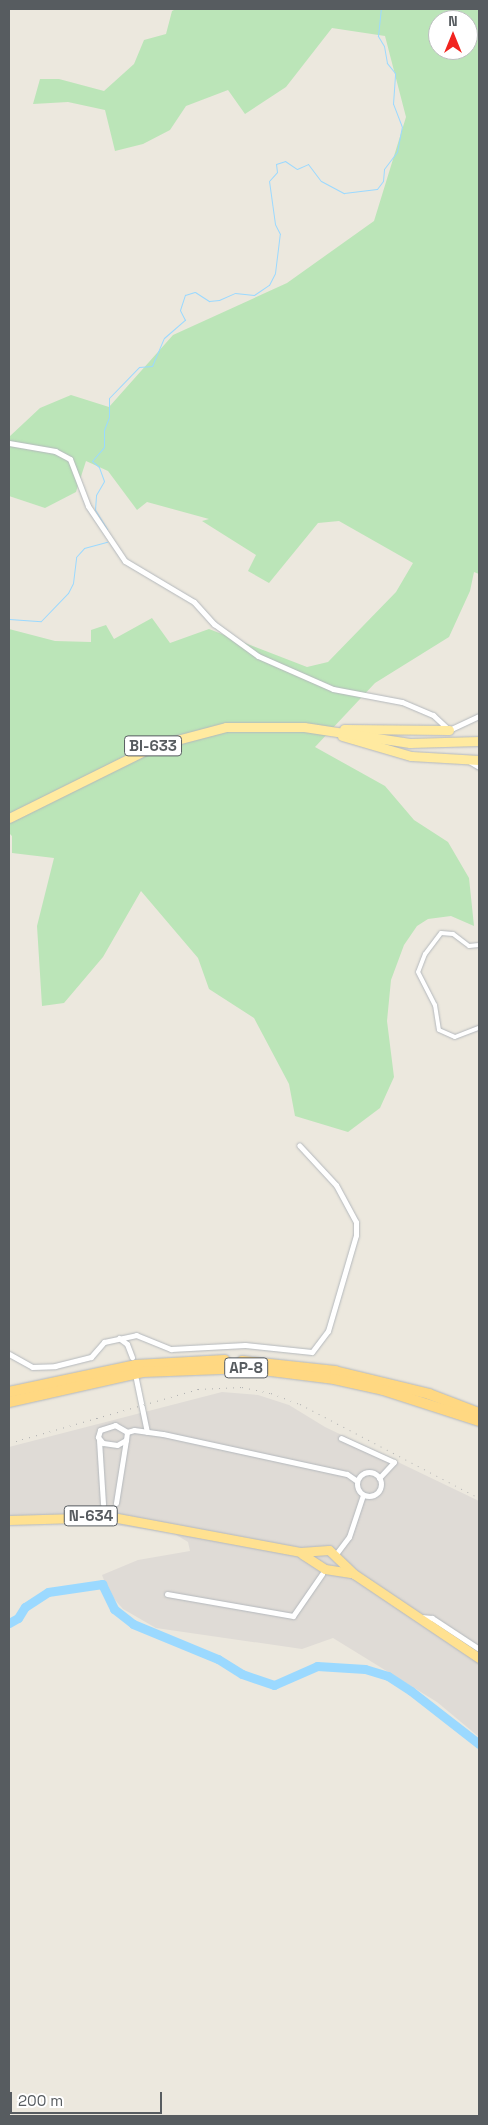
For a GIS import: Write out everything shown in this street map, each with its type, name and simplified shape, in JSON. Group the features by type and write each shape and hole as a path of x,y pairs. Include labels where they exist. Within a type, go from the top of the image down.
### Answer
{"highway":[{"name":"AP-8","path":"9,1392 136,1365 245,1361 335,1371 420,1392 479,1413"},
{"name":"AP-8","path":"9,1402 143,1372 247,1368 334,1379 383,1390 479,1420"},
{"name":"N-634","path":"9,1520 112,1517 300,1552 322,1552 329,1550 336,1560 354,1574 479,1658"},
{"name":"N-634","path":"300,1552 325,1569 336,1560"},
{"path":"320,1565 322,1552"}],"main road":[{"name":"BI-633","path":"9,818 127,758 175,738 245,726 312,728 410,743 479,741"},
{"path":"312,728 449,730"},
{"path":"330,731 353,741 410,756 479,760"}],"street":[{"path":"9,443 55,451 70,459 88,506 125,561 194,602 214,624 258,656 333,689 402,702 433,715 449,730 479,716"},
{"path":"467,760 479,767"},
{"path":"479,945 469,946 453,934 441,933 425,954 418,972 435,1004 439,1030 455,1037 479,1028"},
{"path":"9,1354 32,1367 55,1366 91,1357 104,1342 136,1335 170,1349 245,1345 304,1353 320,1345 328,1330 347,1266 356,1222 336,1185 299,1145"},
{"path":"127,1344 136,1335"},
{"path":"118,1338 127,1344 132,1357"},
{"path":"136,1379 142,1418 147,1432"},
{"path":"134,1430 142,1418"},
{"path":"103,1504 98,1433 104,1426 115,1425 127,1432 134,1430 147,1432 347,1474 357,1481"},
{"path":"116,1503 127,1432"},
{"path":"341,1438 394,1462 379,1478"},
{"path":"99,1440 113,1446 126,1440"},
{"path":"369,1472 379,1478 381,1486 378,1493 370,1496 363,1495 358,1489 357,1481 362,1474 369,1472"},
{"path":"336,1560 349,1537 363,1495"},
{"path":"167,1594 293,1616 322,1574"},
{"path":"416,1616 432,1618 479,1649"}],"shaded area":[{"path":"222,1392 258,1395 289,1405 325,1427 479,1501 479,1737 437,1702 333,1638 302,1649 156,1628 123,1609 109,1593 102,1575 138,1560 190,1551 188,1542 173,1533 100,1523 9,1524 9,1447"}],"green space":[{"path":"176,9 479,9 479,574 474,572 470,591 449,637 375,683 315,747 385,786 414,820 448,842 469,878 474,926 451,916 428,919 417,926 404,945 391,980 387,1021 394,1077 380,1108 348,1132 295,1116 289,1084 254,1018 209,989 198,958 141,891 103,957 64,1003 42,1006 37,926 54,858 12,853 12,836 9,833 9,629 55,641 91,642 91,630 106,625 114,639 152,618 170,643 209,629 307,667 328,662 396,592 413,563 339,521 318,523 269,583 248,571 256,555 202,521 209,519 147,502 137,510 108,471 86,461 76,492 45,508 9,496 9,437 40,408 71,395 109,407 173,335 287,283 374,221 406,117 385,36 332,28 286,87 245,114 228,90 186,106 170,130 143,144 115,151 105,110 68,102 33,104 40,79 59,79 104,91 134,64 144,40 166,34 172,11"}],"waterway":[{"path":"107,529 95,510 96,495 104,481 99,467 92,461 104,447 104,430 109,417 109,398 139,367 152,366 164,338 185,320 180,310 185,295 195,292 209,301 219,300 235,293 254,295 269,285 275,273 280,234 275,224 269,181 277,172 276,164 285,161 297,169 308,164 321,181 344,193 377,189 383,181 384,169 397,152 402,127 393,104 395,73 387,63 384,46 378,36 381,9"},
{"path":"9,619 41,621 68,593 73,583 76,557 84,548 107,542"},
{"path":"9,1623 18,1618 25,1607 48,1592 102,1584 114,1609 133,1624 218,1659 242,1674 274,1685 317,1666 365,1669 388,1676 411,1691 479,1744"}],"railway":[{"path":"9,1443 198,1389 242,1387 271,1393 300,1404 479,1498"}]}
